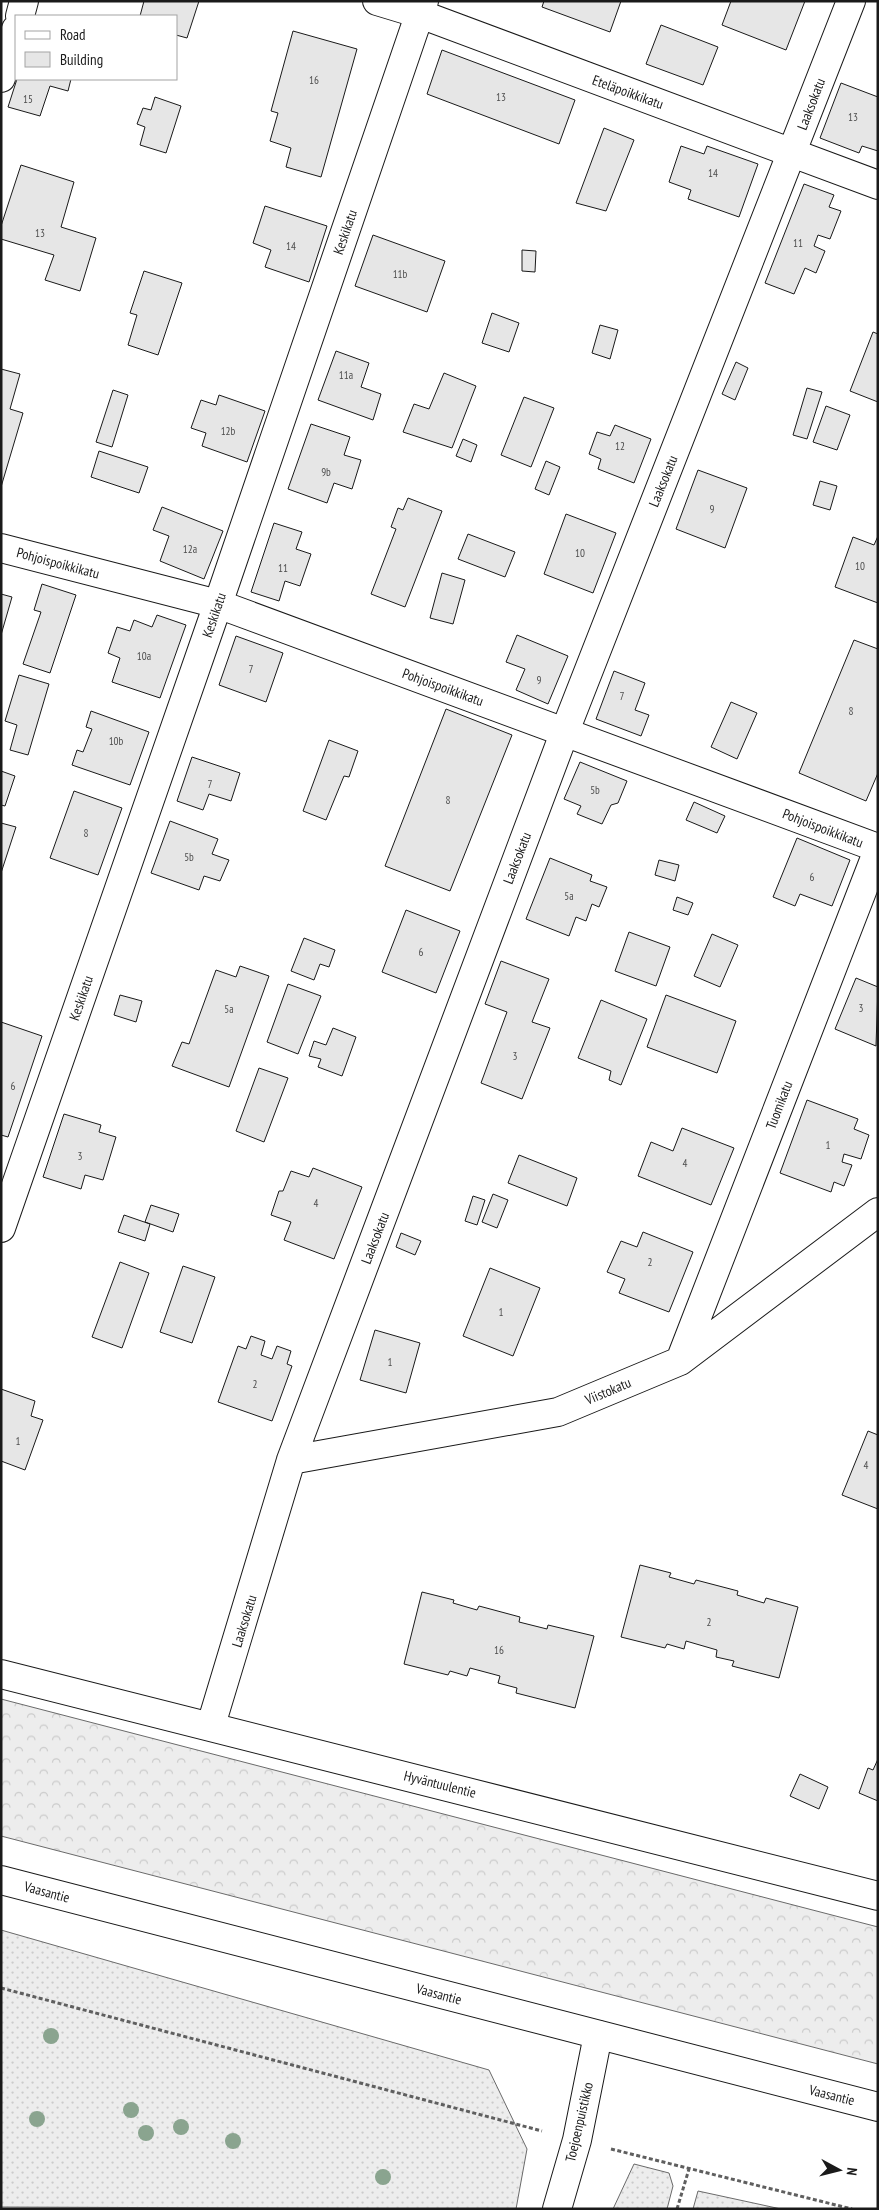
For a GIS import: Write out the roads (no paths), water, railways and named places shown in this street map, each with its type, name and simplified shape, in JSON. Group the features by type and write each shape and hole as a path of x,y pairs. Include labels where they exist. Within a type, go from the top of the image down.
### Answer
{"street":[{"path":"20,15 24,1"},
{"name":"Eteläpoikkikatu","path":"377,1 422,8 878,185"},
{"name":"Laaksokatu","path":"211,1725 291,1460 565,731 851,1"},
{"name":"Keskikatu","path":"1,1228 218,604 422,8"},
{"path":"1,78 15,31"},
{"name":"Pohjoispoikkikatu","path":"1,548 218,604 565,731 878,849"},
{"name":"Tuomikatu","path":"680,1361 878,849"},
{"name":"Viistokatu","path":"291,1460 558,1412 680,1361 878,1212"},
{"name":"Hyväntuulentie","path":"1,1674 211,1725 878,1896"},
{"name":"Vaasantie","path":"1,1880 878,2107"},
{"name":"Toejoenpuistikko","path":"558,2209 578,2140 598,2035"}]}
